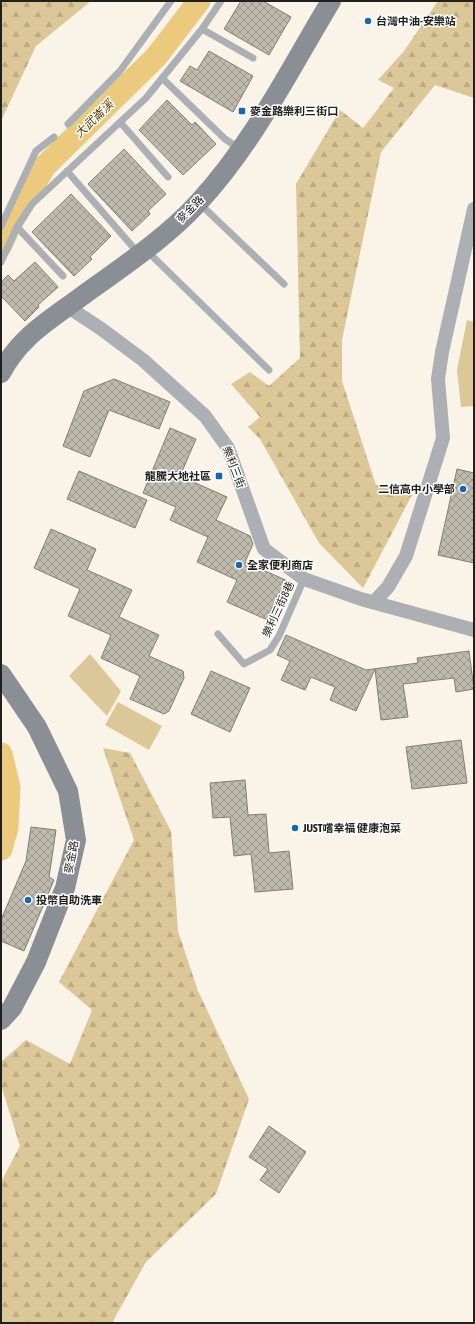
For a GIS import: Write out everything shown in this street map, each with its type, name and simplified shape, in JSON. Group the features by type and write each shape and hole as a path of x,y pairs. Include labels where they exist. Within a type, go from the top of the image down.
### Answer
{"street":[{"name":"麥金路","path":"5,360 27,338 142,252 198,202 240,149 331,1"},
{"path":"374,602 388,587 406,556 443,438 438,379 442,352 474,209"},
{"name":"樂利三街","path":"68,306 143,360 205,416 228,448 264,548 304,579 374,602 474,630"},
{"name":"麥金路","path":"1,674 37,727 68,791 76,840 65,888 36,962 12,1008 1,1020"}],"lane":[{"path":"68,124 120,71 171,1"},
{"path":"1,262 17,227 32,204 146,98 202,29 221,1"},
{"path":"202,29 254,58"},
{"path":"162,78 225,139 240,149"},
{"path":"120,122 168,177"},
{"path":"1,226 36,151 54,137"},
{"path":"67,171 142,252 268,370"},
{"path":"198,202 284,284"},
{"path":"17,227 63,276"},
{"name":"樂利三街8巷","path":"218,634 244,664 270,650 279,636 304,579"}],"green space":[{"path":"1,1 91,1 36,46 1,121"},
{"path":"438,1 474,1 474,98 435,85 381,152 342,340 342,381 376,485 412,495 363,588 319,543 260,439 248,427 260,417 231,384 250,372 269,386 300,358 296,184 340,110 363,128 394,88 378,80 404,51"},
{"path":"467,320 474,322 474,406 461,407 457,370"},
{"path":"90,654 121,691 107,716 69,676"},
{"path":"118,702 162,726 149,750 105,725"},
{"path":"103,748 130,753 171,831 178,931 198,991 249,1099 216,1194 146,1262 113,1321 115,1323 1,1323 1,1182 20,1146 1,1085 1,1062 26,1040 70,1064 92,1010 59,982 134,840"}],"building":[{"path":"241,1 263,1 291,17 269,55 224,29"},
{"path":"209,51 253,76 233,112 180,81 190,66 197,70"},
{"path":"167,100 192,125 195,122 216,144 183,175 139,130"},
{"path":"124,149 166,194 148,211 150,214 132,231 88,184"},
{"path":"71,194 111,236 90,257 92,259 74,276 32,232"},
{"path":"35,262 58,287 38,305 39,307 25,321 1,296 1,282 8,275 14,281"},
{"path":"114,379 170,402 159,429 109,410 90,457 63,446 84,391"},
{"path":"170,428 196,439 180,476 227,497 216,520 250,536 253,544 245,562 290,582 272,622 227,602 237,580 197,562 208,537 170,520 176,507 143,493"},
{"name":"二信高中小學部","path":"457,469 474,473 474,563 438,555"},
{"path":"79,471 147,500 135,528 67,499"},
{"path":"51,529 96,549 87,570 132,590 119,617 159,635 149,656 183,671 184,678 169,711 164,714 130,699 140,676 101,658 111,635 68,616 80,589 34,568"},
{"path":"286,635 366,670 418,663 417,658 469,651 474,689 456,692 454,678 403,684 408,717 381,720 375,669 356,711 330,700 335,687 311,677 305,690 281,680 290,661 277,655"},
{"path":"211,671 250,688 230,732 191,714"},
{"path":"461,740 467,783 412,789 406,747"},
{"path":"245,780 248,815 266,814 269,853 289,851 293,889 255,892 251,854 234,856 230,817 213,818 210,783"},
{"name":"投幣自助洗車","path":"31,827 56,830 49,877 54,880 24,951 1,941 1,920 26,861"},
{"path":"269,1126 306,1152 279,1193 260,1180 268,1169 249,1157"}],"waterway":[{"name":"大武崙溪","path":"1,245 10,225 45,166 156,57 199,1"},
{"name":"大武崙溪","path":"1,754 9,787 7,828 1,849"}],"place":[{"name":"台灣中油-安樂站","path":"368,21"},
{"name":"麥金路樂利三街口","path":"242,111"},
{"name":"龍騰大地社區","path":"219,476"},
{"name":"二信高中小學部","path":"463,489"},
{"name":"全家便利商店","path":"239,565"},
{"name":"JUST嚐幸福 健康泡菜","path":"295,828"},
{"name":"投幣自助洗車","path":"28,900"}]}
